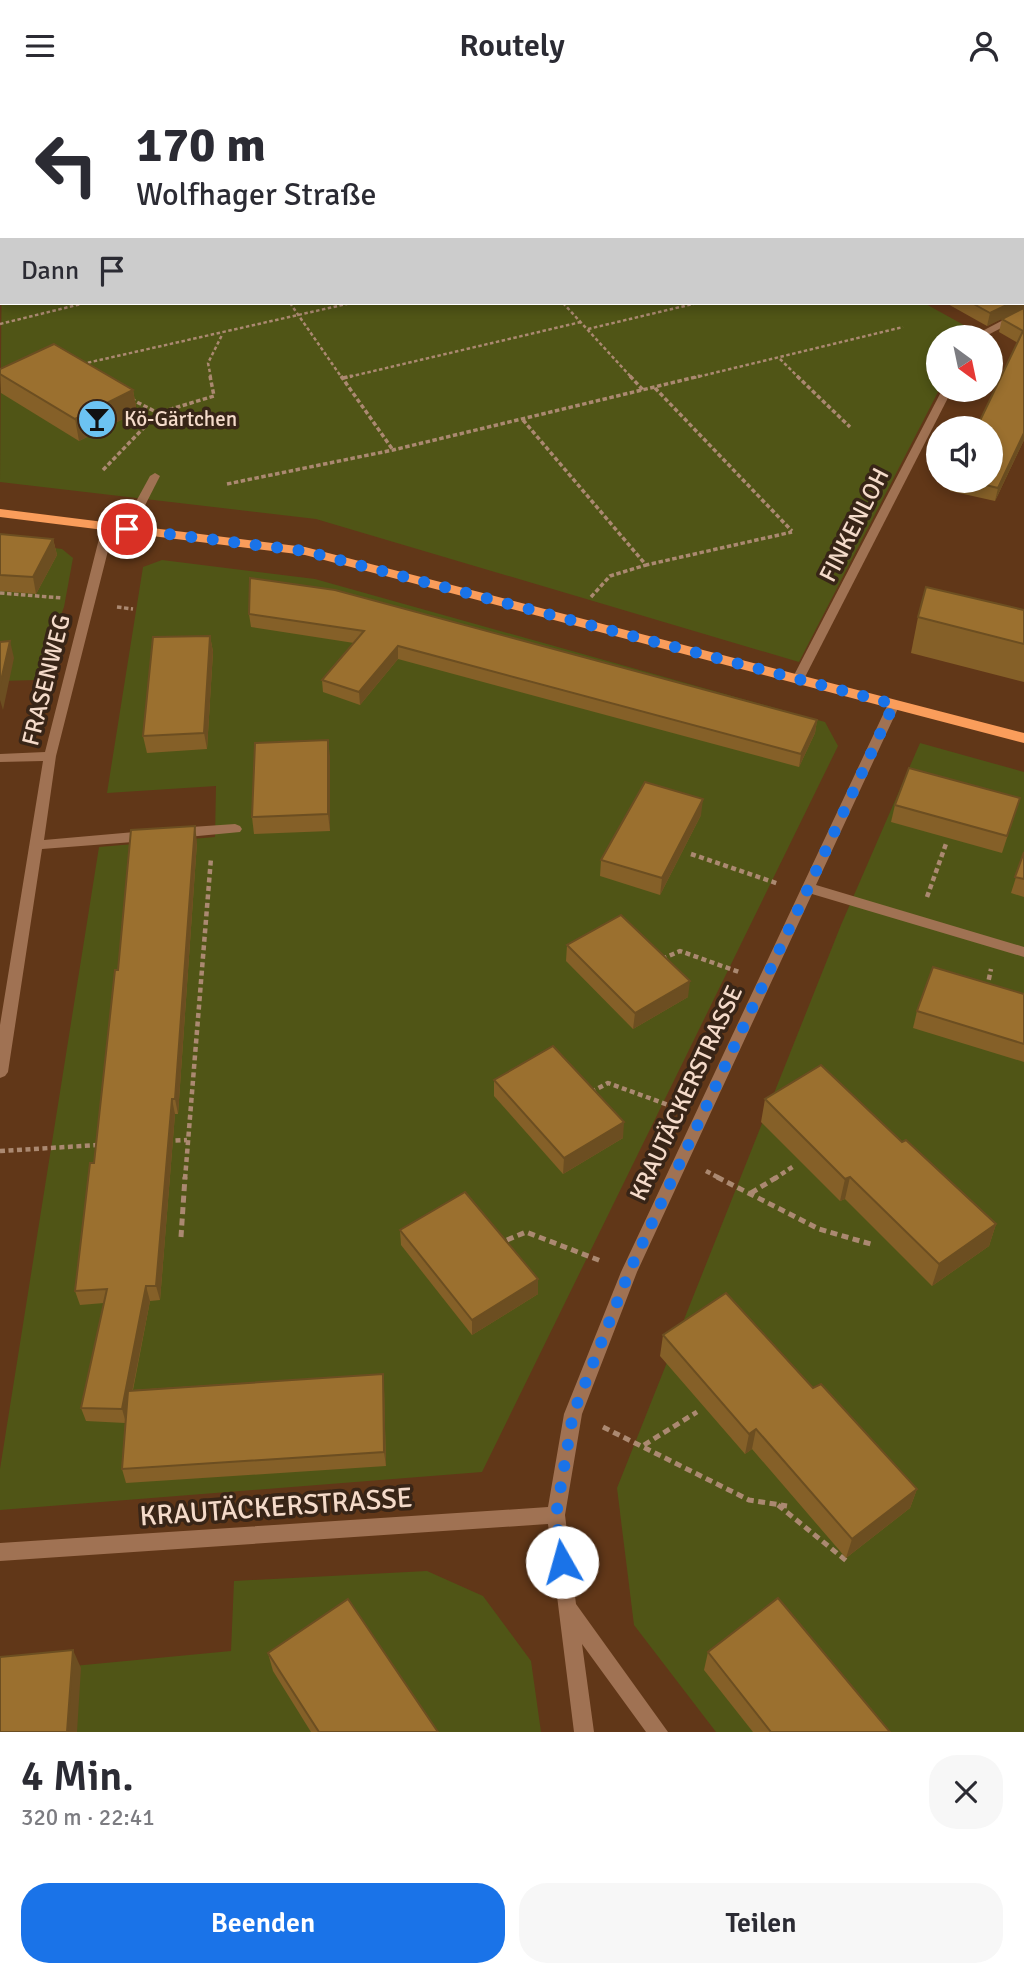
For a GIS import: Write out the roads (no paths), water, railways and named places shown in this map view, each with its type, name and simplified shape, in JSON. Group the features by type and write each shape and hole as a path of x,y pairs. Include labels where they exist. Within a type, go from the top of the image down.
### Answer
{"main road":[{"path":"0,513 305,551 1024,738"}],"street":[{"path":"999,325 1024,312"},
{"name":"FINKENLOH","path":"798,679 940,403"},
{"path":"127,529 155,476"},
{"name":"FRASENWEG","path":"0,1072 50,756 108,527"},
{"name":"KRAUTÄCKERSTRASSE","path":"584,1732 556,1515 573,1414 629,1272 894,704"},
{"path":"0,758 50,756"},
{"path":"36,845 235,829"},
{"path":"808,891 1024,952"},
{"name":"KRAUTÄCKERSTRASSE","path":"0,1552 556,1515"},
{"name":"KRAUTÄCKERSTRASSE","path":"568,1608 658,1732"}],"place":[{"name":"Kö-Gärtchen","path":"97,419"}]}
